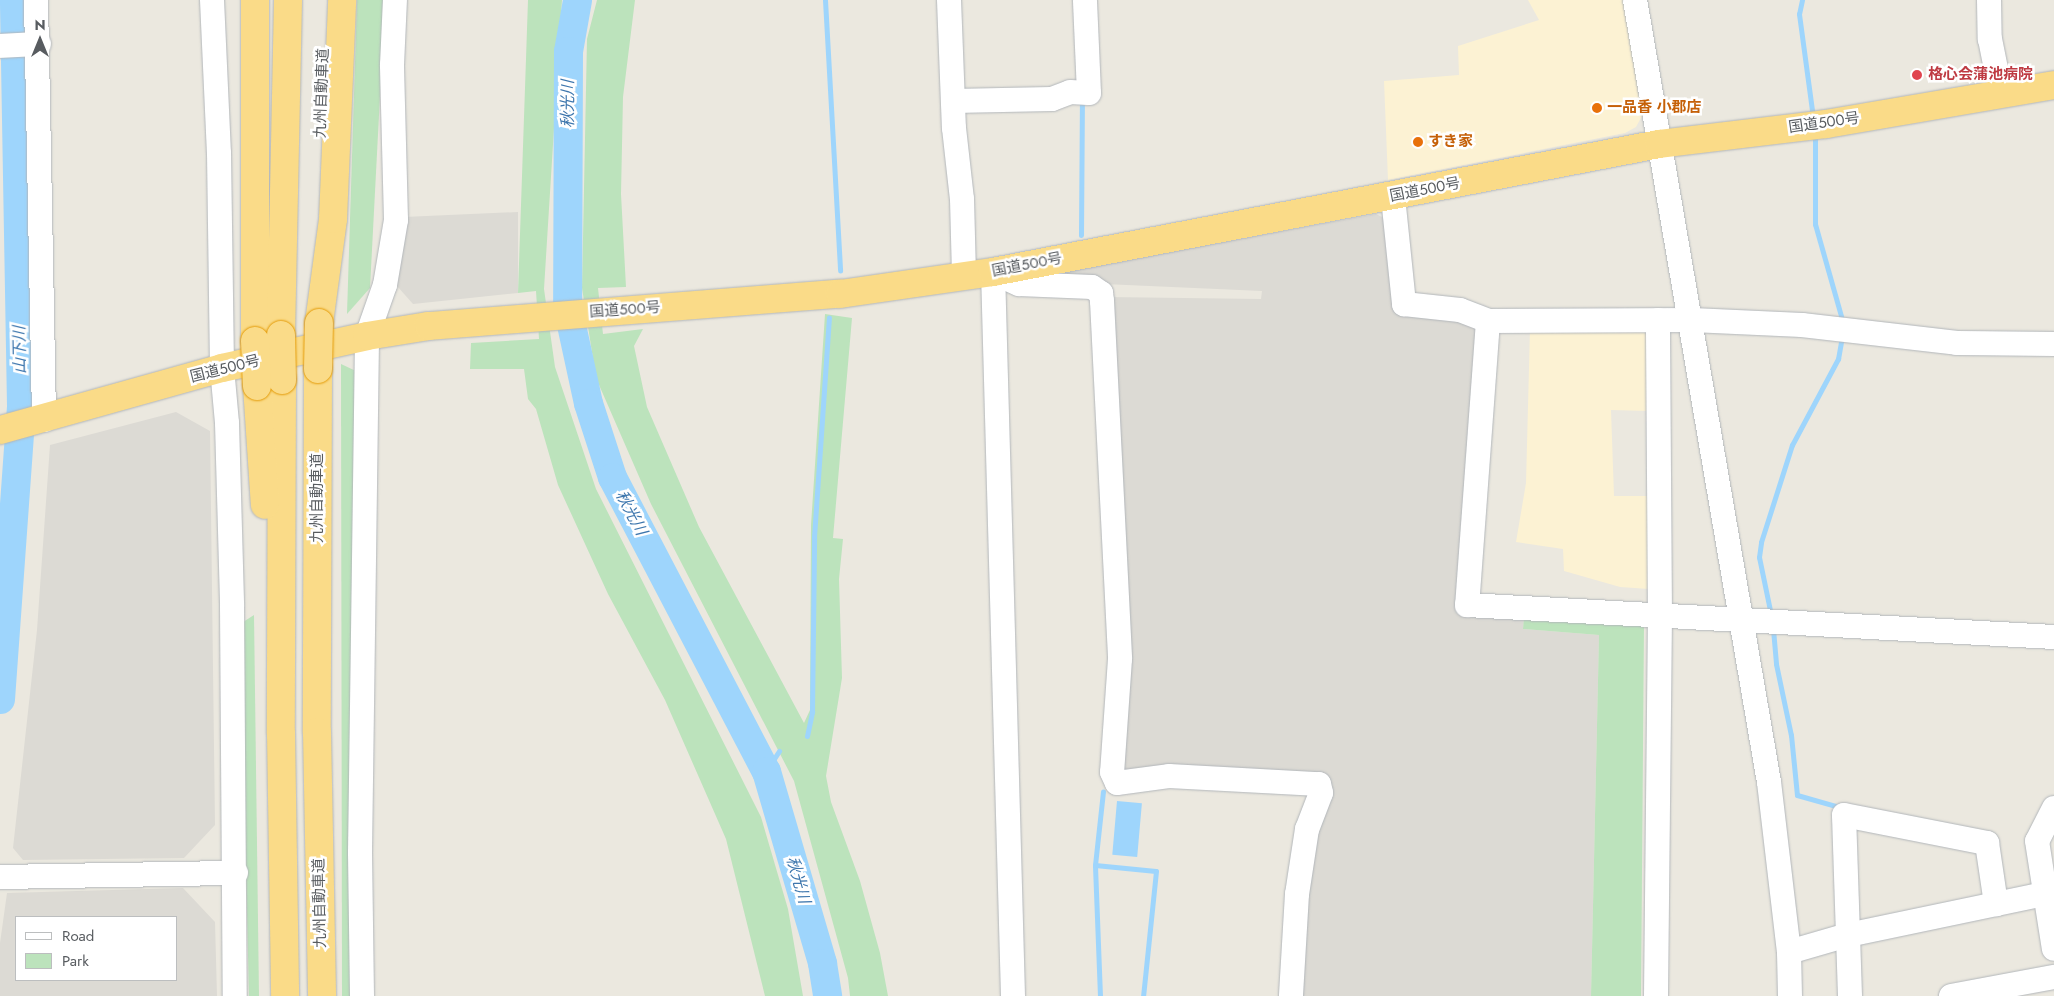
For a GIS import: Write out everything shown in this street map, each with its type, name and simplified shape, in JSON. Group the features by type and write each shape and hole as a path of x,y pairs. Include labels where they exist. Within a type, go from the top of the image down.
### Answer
{"highway":[{"path":"255,0 255,341 269,383"},
{"path":"285,996 281,733 269,383 281,335 288,0"},
{"name":"九州自動車道","path":"322,996 317,732 318,369 325,0"},
{"path":"319,323 333,218 342,0"},
{"name":"国道500号","path":"0,430 222,368 367,336 429,326 537,316 840,294 993,272 1392,197 1659,144 1826,124 2054,85"}],"street":[{"path":"36,0 40,420"},
{"path":"212,0 220,153 222,368 227,423 236,873 235,996"},
{"path":"362,996 360,853 367,336 385,285 396,220 392,65 396,0"},
{"path":"949,0 953,101 962,199 964,276"},
{"path":"953,101 1052,99 1070,92 1089,93 1085,0"},
{"path":"1635,0 1659,144 1692,320 1769,782 1789,952 1790,996"},
{"path":"1989,0 1990,40 2001,94"},
{"path":"0,46 36,44"},
{"path":"1392,197 1404,304 1460,310 1488,321 1692,320 1802,324 1957,343 2054,344"},
{"path":"1013,996 993,272 1019,284 1092,287 1101,293 1120,659 1112,772 1117,783 1170,776 1319,784 1321,793 1307,829 1297,894 1291,996"},
{"path":"1656,996 1660,617 1658,320"},
{"path":"1488,321 1467,605 2054,637"},
{"path":"2054,808 2038,841 2049,893 2054,949"},
{"path":"1850,996 1844,815 1987,843 1996,904"},
{"path":"0,877 236,873"},
{"path":"1789,952 1848,935 2049,893"},
{"path":"1951,996 2054,977"}],"shaded area":[{"path":"1528,0 1624,0 1642,116 1636,127 1625,133 1388,180 1384,81 1459,75 1458,46 1539,20"},
{"path":"518,212 518,293 413,304 397,286 404,217"},
{"path":"1376,214 1386,219 1396,312 1438,314 1475,325 1473,439 1461,614 1524,617 1523,629 1599,635 1591,996 1297,996 1309,831 1328,788 1125,772 1120,765 1107,297 1261,299 1262,291 1059,282 1053,273"},
{"path":"1530,329 1647,330 1649,411 1611,410 1614,496 1651,496 1649,589 1620,587 1564,571 1563,549 1516,542 1526,483"},
{"path":"176,412 210,431 215,825 184,858 23,860 13,848 37,630 50,445"},
{"path":"183,888 215,922 217,996 0,996 0,943 7,893"}],"green space":[{"path":"357,0 385,0 370,288 347,314"},
{"path":"528,0 562,0 544,289 555,367 596,489 761,817 788,909 803,996 765,996 726,839 665,700 608,594 558,485 536,409 528,399 524,369 470,369 471,343 539,339 536,291 518,293"},
{"path":"597,0 635,0 623,97 621,194 626,287 598,288 603,334 643,329 634,346 647,407 699,527 804,723 810,710 811,525 825,314 852,318 833,538 843,539 839,579 842,678 826,776 831,802 860,881 880,953 888,996 850,996 848,978 794,781 651,504 596,378 582,288 587,39"},
{"path":"341,364 358,372 354,996 342,996"},
{"path":"254,615 259,996 249,996 240,624"},
{"path":"1524,617 1644,626 1641,996 1591,996 1599,635 1523,629"}],"water":[{"path":"1117,801 1142,803 1137,857 1112,855"}],"waterway":[{"name":"山下川","path":"0,699 21,405 14,0"},
{"name":"秋光川","path":"577,0 568,51 567,306 588,403 612,477 766,771 822,963 827,996"},
{"path":"825,0 840,271"},
{"path":"1802,0 1799,14 1813,118"},
{"path":"1081,235 1082,101"},
{"path":"1815,134 1815,224 1843,323"},
{"path":"807,736 812,712 814,537 829,318"},
{"path":"1771,615 1759,557 1761,542 1792,445 1838,359 1842,337"},
{"path":"1773,629 1776,664 1791,735 1797,795 1843,808"},
{"path":"766,771 779,751"},
{"path":"1100,996 1095,865 1103,791"},
{"path":"1095,865 1156,871 1143,996"}],"place":[{"name":"格心会蒲池病院","path":"1917,75"},
{"name":"一品香 小郡店","path":"1597,108"},
{"name":"すき家","path":"1418,142"}]}
